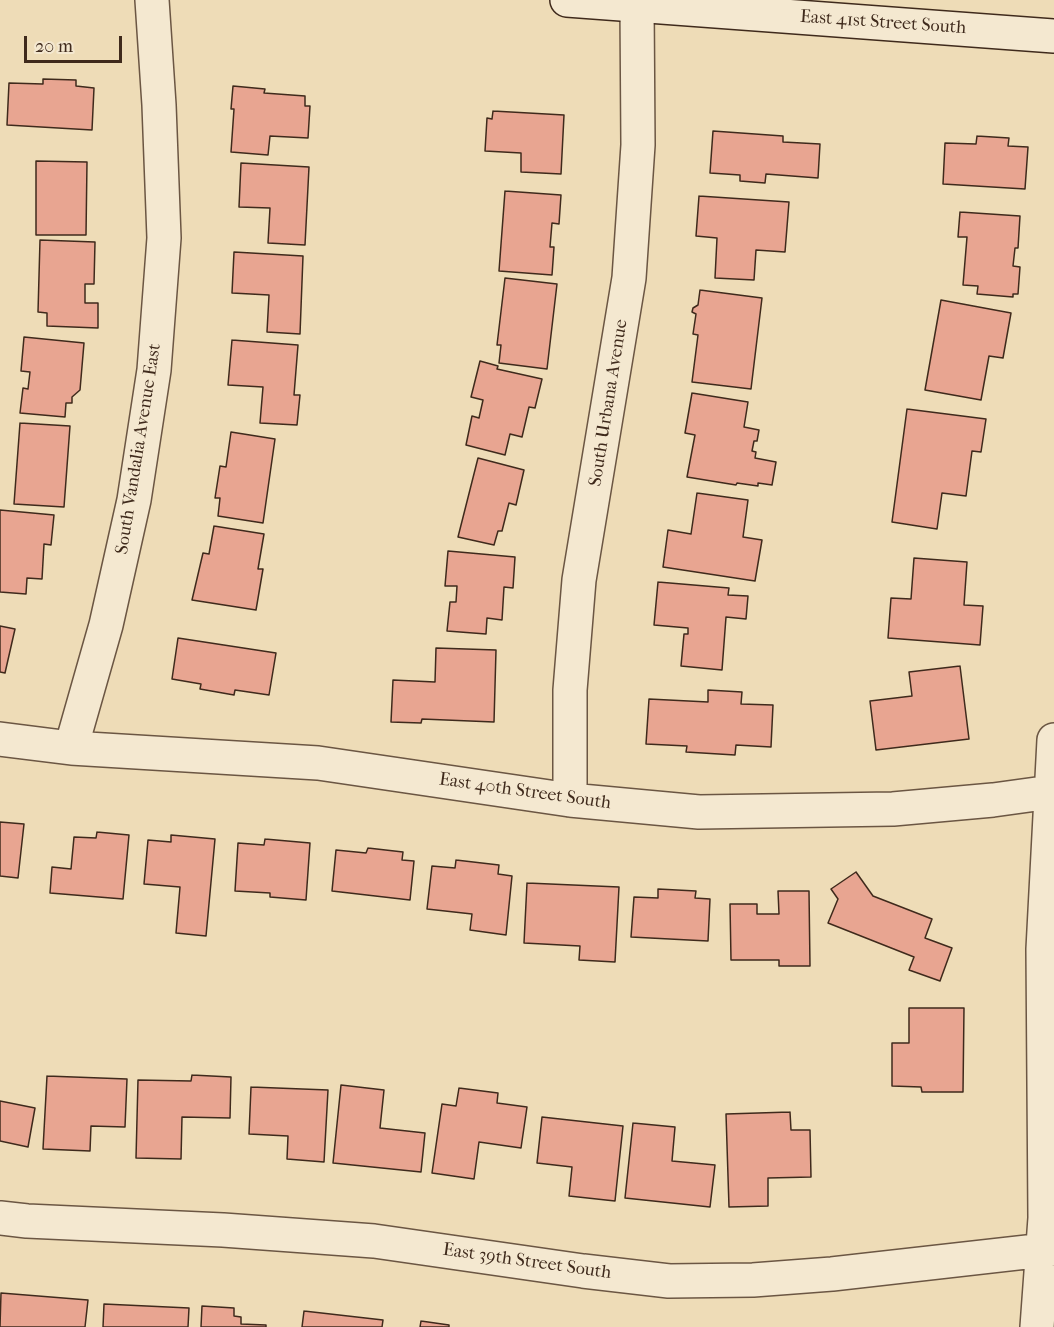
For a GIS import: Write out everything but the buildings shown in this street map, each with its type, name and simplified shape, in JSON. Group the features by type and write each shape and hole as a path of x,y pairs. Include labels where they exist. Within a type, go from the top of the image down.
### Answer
{"street":[{"name":"South Vandalia Avenue East","path":"71,748 106,625 134,500 154,370 164,238 152,0"},
{"name":"East 41st Street South","path":"567,0 1054,36"},
{"name":"South Urbana Avenue","path":"570,800 570,690 579,580 629,278 638,145 637,5"},
{"name":"East 40th Street South","path":"0,739 71,748 318,764 570,800 699,812 893,809 1051,792"},
{"path":"1037,1327 1049,1250 1044,949 1054,740"},
{"name":"East 39th Street South","path":"0,1218 374,1241 669,1281 753,1280 832,1274 1049,1250"}]}
